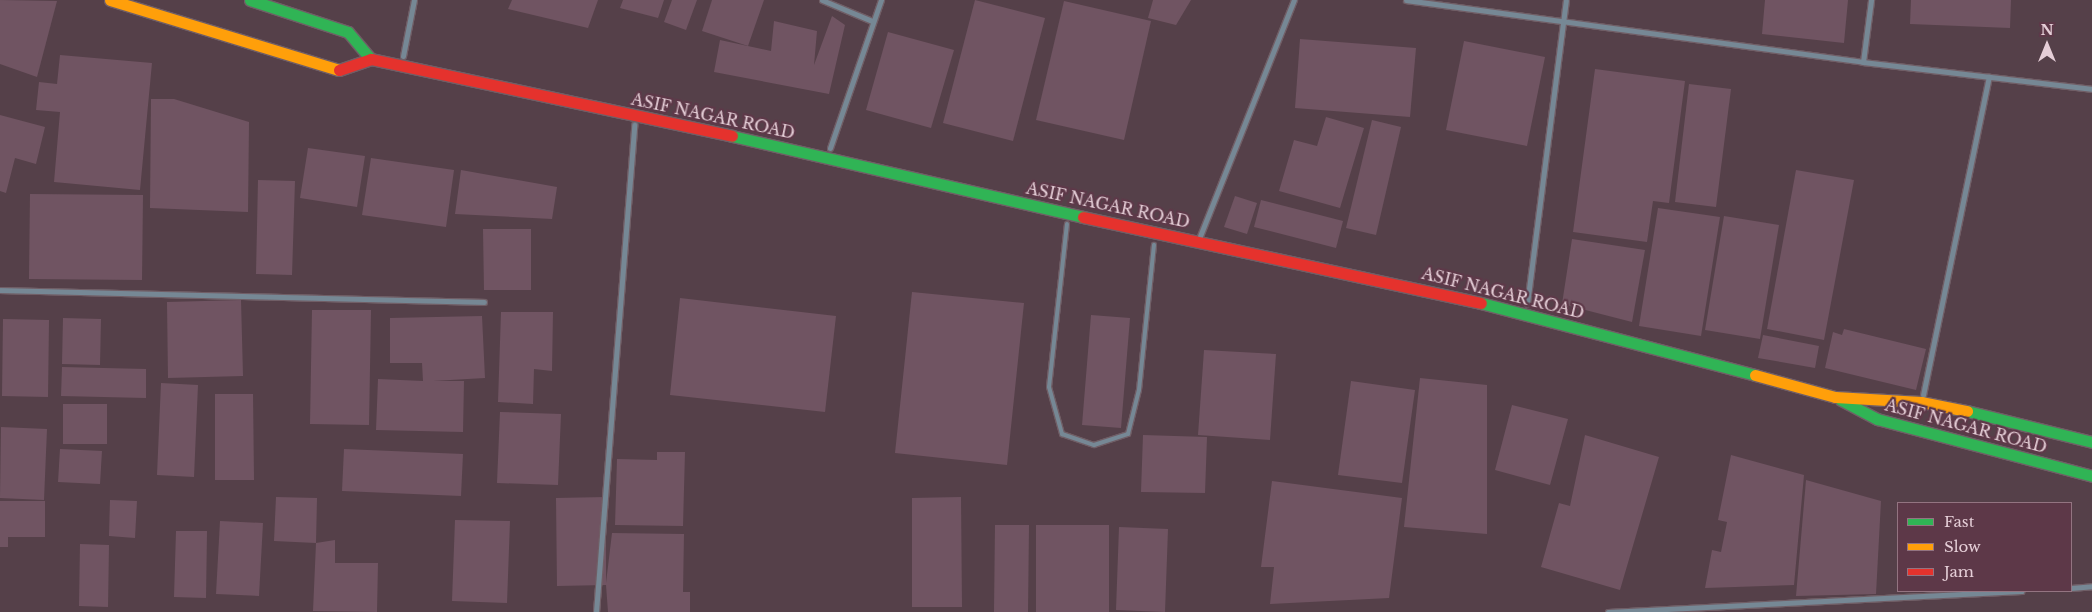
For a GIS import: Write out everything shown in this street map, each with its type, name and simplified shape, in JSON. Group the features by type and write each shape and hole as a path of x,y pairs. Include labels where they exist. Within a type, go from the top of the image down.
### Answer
{"main road":[{"path":"110,0 339,70 370,59 348,32 250,0"},
{"name":"ASIF NAGAR ROAD","path":"370,59 400,67 827,156 1155,234 1198,240 1526,313 1835,397 2000,417 2092,442"},
{"name":"ASIF NAGAR ROAD","path":"1835,397 1877,419 1918,425 2092,476"}],"street":[{"path":"400,67 414,0"},
{"path":"822,0 872,21"},
{"path":"827,156 872,21 881,0"},
{"path":"1198,240 1294,0"},
{"path":"1406,0 1565,19 1863,62 2092,88"},
{"path":"1526,313 1566,0"},
{"path":"1863,62 1872,0"},
{"path":"1920,407 1989,77"},
{"path":"596,612 634,116"},
{"path":"0,290 484,302"},
{"path":"2072,588 2092,586"},
{"path":"1608,612 2001,592"}],"lane":[{"path":"1068,214 1049,387 1062,434 1094,445 1128,434 1139,390 1155,234"}],"building":[{"path":"0,0 57,1 37,77 0,64"},
{"path":"512,0 598,0 588,28 508,9"},
{"path":"623,0 664,0 658,18 620,8"},
{"path":"672,0 697,0 686,30 664,22"},
{"path":"712,0 764,0 748,46 702,31"},
{"path":"975,0 1045,18 1013,141 943,123"},
{"path":"1153,0 1191,0 1176,25 1148,18"},
{"path":"1765,0 1848,0 1844,43 1762,34"},
{"path":"1911,0 2011,0 2010,28 1910,24"},
{"path":"1064,1 1151,21 1124,140 1036,120"},
{"path":"832,16 845,25 829,94 714,72 720,40 771,51 774,21 817,31 814,65"},
{"path":"888,32 954,50 931,128 866,110"},
{"path":"1300,39 1416,48 1410,117 1295,108"},
{"path":"1464,41 1545,57 1527,146 1446,130"},
{"path":"60,55 152,63 140,190 54,182 60,112 36,110 39,82 57,84"},
{"path":"1595,69 1685,81 1669,203 1653,201 1647,242 1573,232"},
{"path":"1689,84 1731,89 1716,207 1675,202"},
{"path":"151,99 174,99 249,122 248,212 150,208"},
{"path":"0,115 45,127 36,164 15,158 6,193 0,191"},
{"path":"1326,117 1364,128 1340,208 1279,191 1294,140 1317,146"},
{"path":"1372,120 1401,127 1376,235 1346,228"},
{"path":"308,148 365,156 357,207 300,198"},
{"path":"371,158 454,170 446,227 362,215"},
{"path":"461,170 557,187 552,219 455,214"},
{"path":"1796,170 1854,180 1824,340 1767,329"},
{"path":"258,180 295,181 292,275 256,274"},
{"path":"30,194 143,195 142,280 29,279"},
{"path":"1235,196 1257,203 1247,234 1224,227"},
{"path":"1261,200 1343,221 1336,248 1254,227"},
{"path":"1658,208 1720,217 1701,336 1639,326"},
{"path":"1724,216 1779,225 1760,339 1705,330"},
{"path":"483,229 531,229 531,290 484,290"},
{"path":"1572,239 1645,250 1632,322 1562,304"},
{"path":"912,292 1024,303 1007,465 895,453"},
{"path":"680,298 836,316 825,412 670,395"},
{"path":"241,300 243,376 168,378 167,302"},
{"path":"312,310 371,310 369,425 310,424"},
{"path":"501,312 553,312 552,371 534,369 533,404 498,402"},
{"path":"1091,315 1130,318 1121,428 1082,425"},
{"path":"482,316 485,378 433,381 464,381 463,432 376,430 378,379 423,381 422,363 390,363 390,318"},
{"path":"63,318 101,319 100,365 62,364"},
{"path":"3,319 49,320 48,397 2,396"},
{"path":"1844,329 1926,349 1916,390 1825,368 1833,332 1842,335"},
{"path":"1763,335 1819,346 1815,368 1758,358"},
{"path":"1204,350 1276,354 1270,440 1198,435"},
{"path":"62,367 146,369 146,398 61,396"},
{"path":"1420,378 1487,385 1487,534 1404,527"},
{"path":"1351,381 1415,390 1402,483 1338,475"},
{"path":"161,383 198,385 194,477 157,475"},
{"path":"215,394 253,394 254,480 215,480"},
{"path":"63,404 107,404 107,444 63,444"},
{"path":"1512,405 1568,419 1550,485 1495,470"},
{"path":"500,412 561,414 558,485 497,483"},
{"path":"1,427 47,429 44,500 0,498"},
{"path":"1143,435 1207,437 1205,493 1141,492"},
{"path":"1585,435 1659,457 1620,590 1541,567 1559,503 1570,506"},
{"path":"60,449 102,451 100,484 58,482"},
{"path":"344,449 463,454 461,496 342,491"},
{"path":"657,452 685,452 683,526 615,525 617,459 657,460"},
{"path":"1731,455 1804,475 1794,585 1705,588 1712,550 1721,552 1727,522 1718,520"},
{"path":"1806,480 1881,501 1876,594 1796,596"},
{"path":"1272,481 1402,498 1389,598 1270,604 1274,567 1261,567"},
{"path":"276,497 317,498 316,543 274,541"},
{"path":"606,497 606,583 612,533 684,534 683,592 690,592 690,612 608,612 606,585 557,586 556,498"},
{"path":"961,497 962,607 912,607 912,498"},
{"path":"110,500 137,501 135,538 109,536"},
{"path":"0,501 45,501 45,537 8,537 8,547 0,547"},
{"path":"455,520 510,521 507,603 452,601"},
{"path":"220,521 263,523 259,596 216,594"},
{"path":"995,525 1029,525 1028,612 994,612"},
{"path":"1036,525 1109,525 1109,612 1036,612"},
{"path":"1119,527 1168,529 1165,612 1116,610"},
{"path":"176,531 207,531 206,598 174,597"},
{"path":"335,540 335,563 378,563 377,612 313,611 316,543"},
{"path":"80,544 109,545 108,607 79,606"}],"traffic: fast":[{"path":"250,0 348,32 371,59"},
{"path":"732,136 1083,217"},
{"path":"1481,303 1755,375"},
{"path":"1841,400 1877,419 2092,476"},
{"path":"1967,411 2092,442"}],"traffic: slow":[{"path":"110,0 339,70"},
{"path":"1755,375 1835,397 1921,402 1967,411"}],"traffic: jam":[{"path":"339,70 371,59 732,136"},
{"path":"1083,217 1481,303"}]}
